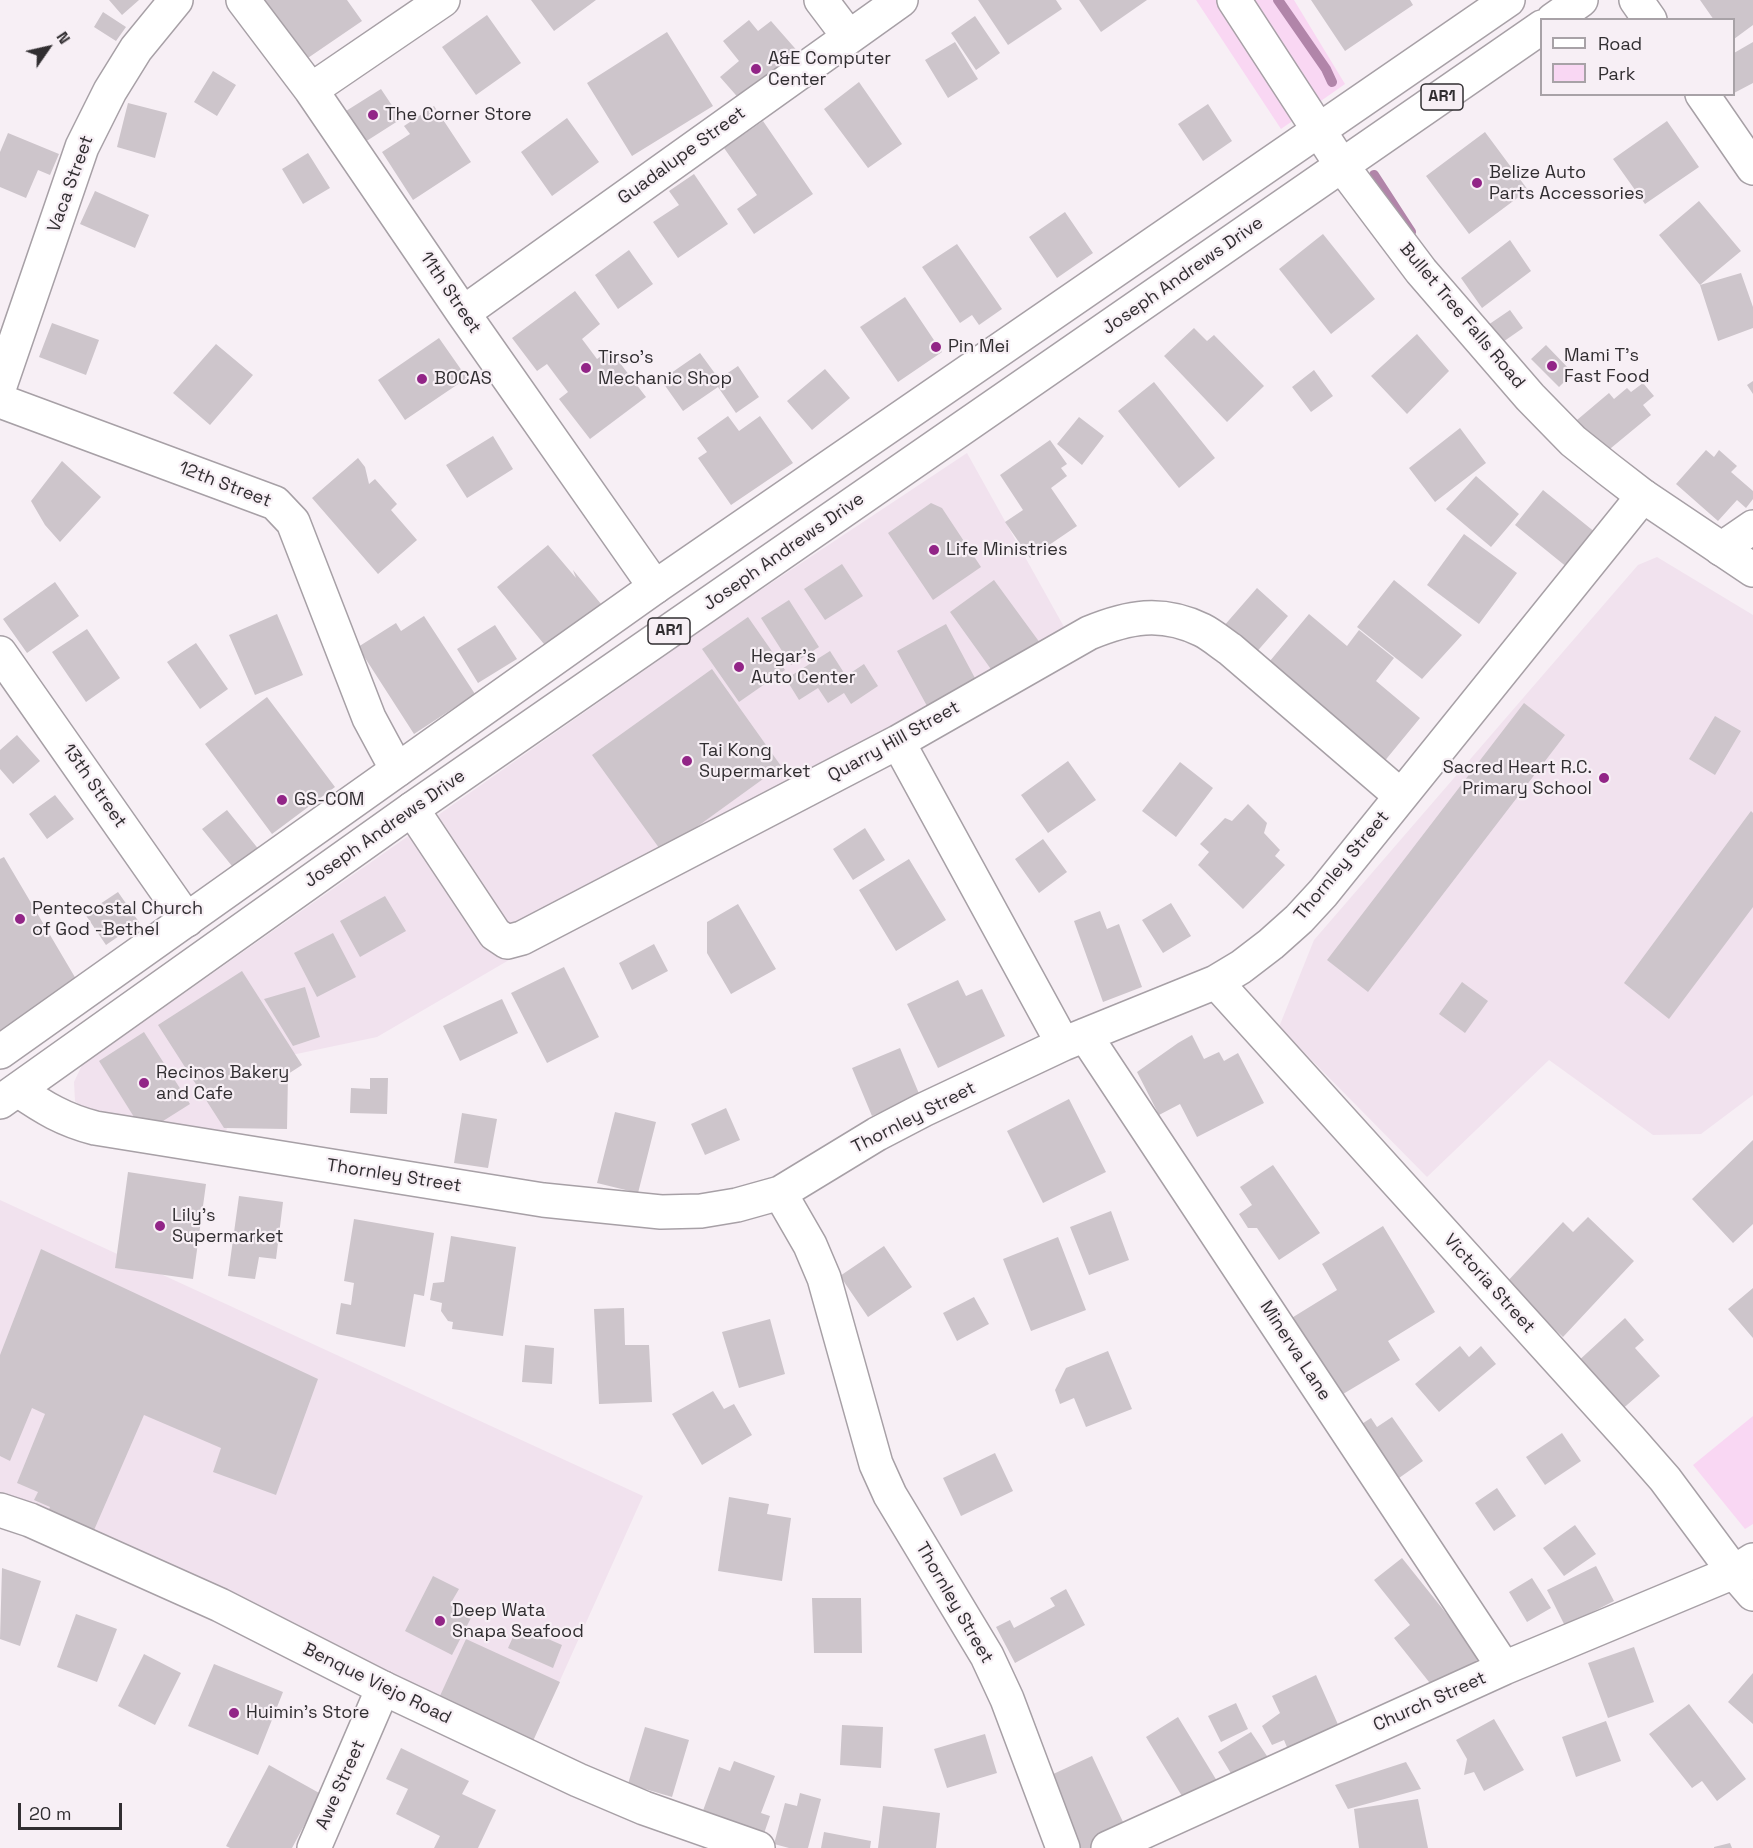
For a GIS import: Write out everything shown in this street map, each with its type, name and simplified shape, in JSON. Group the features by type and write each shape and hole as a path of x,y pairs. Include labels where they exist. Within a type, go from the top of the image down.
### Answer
{"main road":[{"name":"Vaca Street","path":"0,386 82,147 110,91 136,49 176,0"},
{"name":"11th Street","path":"243,0 311,90 463,313 655,587"},
{"path":"311,90 443,0"},
{"path":"821,0 849,37"},
{"name":"Guadalupe Street","path":"463,313 901,0"},
{"name":"Bullet Tree Falls Road","path":"1234,0 1342,166 1421,271 1530,397 1573,441 1643,496 1753,570"},
{"name":"AR1","path":"0,1052 655,587 1508,0"},
{"path":"1556,18 1581,0"},
{"path":"1636,0 1649,18"},
{"name":"Joseph Andrews Drive","path":"9,1096 412,809 1540,28"},
{"path":"1703,96 1753,168"},
{"name":"12th Street","path":"0,401 275,503 293,522 369,718 397,770"},
{"name":"Thornley Street","path":"9,1096 70,1121 95,1128 543,1200 661,1212 701,1211 737,1205 780,1193 878,1134 923,1110 1074,1039 1216,982 1249,962 1299,919 1323,893 1643,496"},
{"path":"1721,549 1753,527"},
{"name":"Quarry Hill Street","path":"412,809 495,934 507,942 522,938 898,742 1089,633 1115,622 1140,617 1171,620 1202,630 1230,649 1401,796"},
{"name":"13th Street","path":"0,653 188,920"},
{"name":"Minerva Lane","path":"898,742 1074,1039 1504,1668"},
{"name":"Victoria Street","path":"1216,982 1630,1439 1747,1575"},
{"name":"Thornley Street","path":"780,1193 810,1245 824,1278 876,1464 890,1495 987,1656 1007,1699 1063,1848"},
{"name":"Benque Viejo Road","path":"0,1510 30,1520 220,1605 383,1688 611,1794 709,1832 758,1848"},
{"name":"Church Street","path":"1108,1848 1504,1668 1747,1575"},
{"name":"Awe Street","path":"314,1848 383,1688"}],"shaded area":[{"path":"967,453 1068,634 377,1037 235,1067 226,1135 95,1119 75,1101 74,1082 82,1065 726,613"},
{"name":"Sacred Heart R.C. Primary School","path":"1657,557 1753,615 1753,1095 1701,1134 1653,1135 1549,1060 1427,1177 1279,1027 1314,940 1638,565"},
{"path":"0,1200 643,1496 526,1756 0,1494"}],"green space":[{"path":"1196,0 1294,0 1345,84 1281,129"},
{"path":"1753,1416 1753,1524 1745,1529 1693,1465"}],"building":[{"path":"109,0 139,0 122,15"},
{"path":"259,0 347,0 362,21 302,62"},
{"path":"531,0 596,0 554,31"},
{"path":"978,0 1056,0 1062,9 1008,45"},
{"path":"1079,0 1147,0 1101,32"},
{"path":"1311,0 1410,0 1413,5 1345,51"},
{"path":"1700,0 1753,0 1753,25 1735,38 1735,18 1713,18"},
{"path":"103,12 126,27 116,41 94,27"},
{"path":"487,15 521,63 476,95 442,47"},
{"path":"975,16 1000,53 976,70 951,33"},
{"name":"A&E Computer Center","path":"749,20 758,31 771,21 800,54 742,102 720,77 739,61 723,41"},
{"path":"667,32 713,106 632,156 587,83"},
{"path":"955,42 978,79 948,98 925,60"},
{"path":"1753,42 1753,83 1735,92 1735,52"},
{"path":"213,71 236,85 217,116 194,102"},
{"path":"859,82 902,144 868,168 824,109"},
{"name":"The Corner Store","path":"381,89 401,119 365,142 346,111"},
{"path":"128,103 167,113 155,158 117,147"},
{"path":"1208,104 1232,141 1203,161 1178,124"},
{"path":"434,106 471,162 413,200 382,152 410,134 404,126"},
{"path":"567,118 599,162 552,196 521,152"},
{"path":"763,121 813,194 754,234 737,209 757,195 724,148"},
{"path":"1667,121 1699,167 1645,204 1613,159"},
{"name":"Belize Auto Parts Accessories","path":"1485,132 1528,190 1469,234 1426,176"},
{"path":"8,133 59,154 50,175 38,170 26,198 0,187 0,152"},
{"path":"308,153 330,188 303,204 282,169"},
{"path":"694,174 728,224 678,258 653,222 679,205 669,191"},
{"path":"95,191 149,215 135,248 80,224"},
{"path":"1699,201 1741,251 1700,285 1659,235"},
{"path":"1065,212 1093,253 1057,278 1029,237"},
{"path":"1323,234 1375,299 1331,334 1279,269"},
{"path":"1510,240 1531,271 1482,308 1461,278"},
{"path":"957,244 1002,309 979,325 972,315 960,323 922,267"},
{"path":"629,250 653,284 618,309 595,275"},
{"path":"1741,273 1753,307 1753,328 1718,341 1700,285"},
{"name":"Tirso's Mechanic Shop","path":"575,291 600,324 582,339 597,359 610,350 646,397 590,439 559,399 568,392 547,364 537,371 512,338"},
{"path":"905,297 942,352 898,382 860,327"},
{"path":"1510,310 1523,328 1500,344 1488,325"},
{"path":"52,323 99,340 86,375 39,357"},
{"path":"1194,328 1207,341 1214,335 1264,386 1227,422 1164,356"},
{"path":"1417,334 1449,371 1407,414 1371,376"},
{"name":"BOCAS","path":"439,338 467,378 405,420 378,380"},
{"path":"216,344 253,375 210,425 173,393"},
{"name":"Mami T's Fast Food","path":"1546,345 1573,373 1559,387 1531,359"},
{"path":"700,353 719,379 738,366 759,397 736,413 718,387 683,411 661,380"},
{"path":"825,369 850,398 812,430 787,401"},
{"path":"1314,370 1333,396 1311,412 1292,387"},
{"path":"1753,381 1753,394 1747,385"},
{"path":"1154,382 1215,458 1179,488 1118,411"},
{"path":"1643,383 1654,396 1643,405 1651,415 1605,453 1577,420 1609,393 1614,399 1627,388 1631,392"},
{"path":"728,416 739,431 760,416 793,463 731,505 698,458 707,452 697,438"},
{"path":"1079,417 1104,436 1082,465 1057,444"},
{"path":"1460,428 1486,463 1435,502 1409,468"},
{"path":"493,436 513,469 467,498 446,465"},
{"path":"1050,440 1067,464 1061,468 1067,476 1051,488 1077,526 1030,558 1005,522 1023,510 1000,475"},
{"path":"1706,450 1714,457 1719,450 1737,466 1731,472 1753,491 1753,499 1746,508 1737,500 1718,521 1676,484"},
{"path":"358,458 365,467 369,484 375,479 397,504 391,510 417,540 378,574 312,498"},
{"path":"62,461 101,497 60,542 45,525 31,501"},
{"path":"1476,476 1519,514 1491,547 1446,509"},
{"path":"1543,490 1596,533 1568,568 1515,525"},
{"name":"Life Ministries","path":"931,503 942,508 981,567 933,600 888,533"},
{"path":"1464,534 1517,573 1479,624 1427,585"},
{"path":"548,545 576,578 573,570 606,610 553,655 497,587"},
{"path":"842,564 863,596 825,620 804,589"},
{"path":"994,580 1043,647 998,679 950,612"},
{"path":"1394,580 1462,635 1422,679 1357,627"},
{"path":"55,582 79,616 27,653 3,619"},
{"path":"1257,588 1288,616 1254,655 1223,627"},
{"path":"789,600 819,647 791,665 761,618"},
{"path":"277,614 303,675 255,695 229,635"},
{"path":"1309,614 1347,646 1359,630 1394,658 1376,681 1420,718 1383,763 1265,667"},
{"path":"424,616 475,694 414,734 358,647 396,623 401,631"},
{"path":"748,617 785,670 739,702 702,649"},
{"path":"946,624 976,680 927,706 897,651"},
{"path":"495,625 517,659 478,683 457,649"},
{"path":"87,629 120,678 86,702 52,652"},
{"path":"196,643 228,689 200,709 167,662"},
{"path":"830,651 846,676 864,664 878,686 851,704 844,693 828,703 818,688 799,700 786,679"},
{"name":"Tai Kong Supermarket","path":"712,669 781,766 662,852 592,755"},
{"path":"267,697 335,787 272,834 205,744"},
{"path":"1524,703 1565,735 1368,992 1327,960"},
{"path":"1715,716 1741,731 1715,775 1689,759"},
{"path":"17,735 40,761 13,784 0,769 0,750"},
{"path":"1068,761 1096,800 1048,833 1021,795"},
{"path":"1180,762 1213,788 1176,837 1142,811"},
{"path":"55,795 74,819 47,839 29,814"},
{"path":"1248,804 1267,823 1264,833 1280,850 1275,856 1285,865 1243,909 1198,865 1209,852 1200,844 1225,818 1232,821"},
{"path":"227,810 260,851 236,871 202,829"},
{"path":"1751,811 1753,813 1753,907 1669,1019 1624,983"},
{"path":"865,828 885,860 853,880 833,849"},
{"path":"1043,839 1067,872 1039,893 1015,859"},
{"name":"Pentecostal Church of God -Bethel","path":"4,857 76,979 0,1032 0,859"},
{"path":"909,859 946,920 896,951 859,890"},
{"path":"118,892 139,922 106,945 85,914"},
{"path":"385,896 406,931 360,957 340,921"},
{"path":"1171,903 1191,936 1163,953 1142,920"},
{"path":"738,904 776,969 731,994 707,953 707,922"},
{"path":"1100,911 1107,929 1119,924 1142,987 1103,1002 1074,921"},
{"path":"333,933 356,977 317,997 294,953"},
{"path":"654,944 668,971 632,990 619,963"},
{"path":"564,967 599,1037 547,1063 511,993"},
{"path":"242,971 302,1065 288,1074 287,1129 224,1128 158,1025"},
{"path":"958,980 966,996 982,989 1005,1036 938,1068 907,1004"},
{"path":"1462,982 1488,1001 1465,1033 1439,1014"},
{"path":"305,987 320,1037 293,1046 264,999"},
{"path":"502,999 518,1033 460,1061 443,1026"},
{"name":"Recinos Bakery and Cafe","path":"144,1032 190,1104 144,1133 99,1061"},
{"path":"1192,1035 1204,1059 1219,1052 1224,1061 1238,1053 1264,1103 1197,1137 1180,1104 1159,1115 1137,1072"},
{"path":"900,1048 920,1096 872,1116 852,1068"},
{"path":"370,1078 388,1078 387,1114 350,1113 351,1088 370,1089"},
{"path":"1069,1099 1106,1172 1043,1203 1007,1131"},
{"path":"726,1108 740,1140 705,1155 691,1124"},
{"path":"615,1112 656,1122 638,1193 597,1183"},
{"path":"462,1113 497,1119 488,1168 454,1163"},
{"path":"1753,1140 1753,1224 1733,1243 1692,1199"},
{"path":"1273,1165 1320,1233 1279,1260 1257,1228 1248,1228 1239,1214 1252,1205 1240,1187"},
{"name":"Lily's Supermarket","path":"128,1172 206,1184 193,1279 115,1268"},
{"path":"239,1196 283,1202 276,1259 259,1257 255,1279 228,1276"},
{"path":"1111,1211 1129,1260 1089,1275 1070,1227"},
{"path":"1588,1217 1634,1261 1563,1337 1505,1284 1563,1222 1573,1232"},
{"path":"354,1219 434,1233 424,1296 414,1294 405,1347 336,1334 341,1303 351,1305 354,1283 344,1281"},
{"path":"1383,1226 1435,1312 1388,1341 1400,1360 1338,1397 1290,1319 1337,1290 1322,1264"},
{"path":"451,1236 516,1247 503,1336 452,1329 453,1322 448,1321 441,1311 442,1303 430,1300 433,1283 444,1282"},
{"path":"1058,1237 1086,1310 1031,1331 1003,1259"},
{"path":"884,1246 912,1287 868,1317 840,1276"},
{"path":"41,1249 318,1379 276,1495 213,1472 221,1448 144,1415 91,1537 45,1518 50,1507 34,1500 38,1492 17,1483 45,1414 32,1408 10,1461 0,1456 0,1355"},
{"path":"1753,1288 1753,1338 1728,1309"},
{"path":"974,1297 989,1324 957,1341 943,1313"},
{"path":"624,1308 625,1345 649,1345 652,1402 599,1404 594,1309"},
{"path":"1625,1318 1644,1340 1635,1348 1660,1376 1619,1412 1575,1364"},
{"path":"770,1319 785,1374 739,1388 722,1332"},
{"path":"525,1345 554,1348 552,1384 522,1382"},
{"path":"1460,1346 1469,1357 1481,1346 1496,1364 1439,1412 1415,1384"},
{"path":"1108,1351 1132,1409 1086,1427 1074,1398 1060,1404 1055,1390 1066,1368"},
{"path":"713,1391 724,1409 734,1404 752,1435 702,1465 672,1414"},
{"path":"1392,1417 1423,1461 1392,1483 1354,1429 1371,1418 1377,1427"},
{"path":"1562,1433 1581,1461 1545,1485 1526,1457"},
{"path":"995,1453 1013,1491 961,1516 943,1478"},
{"path":"1497,1488 1516,1516 1494,1531 1475,1503"},
{"path":"729,1497 769,1504 767,1514 791,1518 782,1581 718,1571"},
{"path":"1575,1525 1596,1554 1564,1576 1543,1548"},
{"path":"1402,1558 1481,1657 1437,1692 1394,1638 1410,1625 1374,1580"},
{"path":"1596,1566 1614,1601 1565,1626 1547,1590"},
{"path":"2,1568 41,1581 20,1646 0,1639"},
{"name":"Deep Wata Snapa Seafood","path":"433,1576 459,1589 452,1601 474,1612 452,1655 405,1631"},
{"path":"1532,1578 1551,1608 1527,1622 1509,1592"},
{"path":"1066,1589 1085,1625 1015,1663 996,1627 1010,1620 1014,1628 1055,1606 1050,1598"},
{"path":"812,1598 861,1598 862,1653 814,1653"},
{"path":"76,1614 117,1629 97,1682 57,1667"},
{"path":"518,1626 562,1645 553,1668 508,1648"},
{"path":"466,1639 560,1682 533,1741 439,1698"},
{"path":"1634,1647 1654,1702 1608,1718 1588,1663"},
{"path":"144,1654 181,1673 155,1725 118,1706"},
{"path":"214,1664 283,1692 258,1755 188,1726"},
{"path":"1753,1673 1753,1724 1728,1702"},
{"path":"1316,1675 1344,1738 1293,1762 1284,1740 1272,1745 1262,1726 1280,1713 1272,1696"},
{"path":"1236,1703 1248,1729 1221,1742 1208,1716"},
{"path":"1689,1704 1746,1779 1717,1801 1702,1781 1692,1788 1649,1734"},
{"path":"1178,1717 1217,1781 1185,1801 1146,1737"},
{"path":"1494,1719 1524,1770 1484,1791 1474,1772 1464,1775 1467,1759 1456,1740"},
{"path":"1606,1721 1621,1761 1576,1777 1562,1737"},
{"path":"842,1725 883,1727 881,1768 840,1765"},
{"path":"645,1727 689,1740 672,1797 628,1784"},
{"path":"1251,1732 1269,1759 1235,1780 1218,1752"},
{"path":"985,1734 997,1773 947,1788 934,1749"},
{"path":"401,1748 469,1781 462,1794 496,1810 478,1848 434,1848 440,1836 396,1814 408,1789 386,1779"},
{"path":"1092,1756 1131,1839 1112,1848 1074,1848 1049,1776"},
{"path":"734,1761 775,1776 761,1813 770,1816 759,1848 697,1827 719,1767 730,1771"},
{"path":"1406,1762 1421,1789 1348,1809 1335,1785"},
{"path":"269,1765 321,1794 292,1848 230,1848 226,1846"},
{"path":"800,1793 821,1799 808,1848 789,1848 774,1844 785,1803 797,1806"},
{"path":"1418,1799 1428,1848 1359,1848 1354,1809"},
{"path":"883,1806 940,1813 936,1848 878,1848"},
{"path":"824,1832 871,1841 870,1848 821,1848"},
{"path":"1730,1843 1732,1848 1714,1848 1714,1847"}],"waterway":[{"path":"1278,0 1326,69 1332,82"},
{"path":"1374,175 1411,232"}],"place":[{"name":"A&E Computer Center","path":"756,69"},
{"name":"The Corner Store","path":"373,115"},
{"name":"Belize Auto Parts Accessories","path":"1477,183"},
{"name":"Pin Mei","path":"936,347"},
{"name":"Mami T's Fast Food","path":"1552,366"},
{"name":"Tirso's Mechanic Shop","path":"586,368"},
{"name":"BOCAS","path":"422,379"},
{"name":"Life Ministries","path":"934,550"},
{"name":"Hegar's Auto Center","path":"739,667"},
{"name":"Tai Kong Supermarket","path":"687,761"},
{"name":"Sacred Heart R.C. Primary School","path":"1604,778"},
{"name":"GS-COM","path":"282,800"},
{"name":"Pentecostal Church of God -Bethel","path":"20,919"},
{"name":"Recinos Bakery and Cafe","path":"144,1083"},
{"name":"Lily's Supermarket","path":"160,1226"},
{"name":"Deep Wata Snapa Seafood","path":"440,1621"},
{"name":"Huimin's Store","path":"234,1713"}]}
